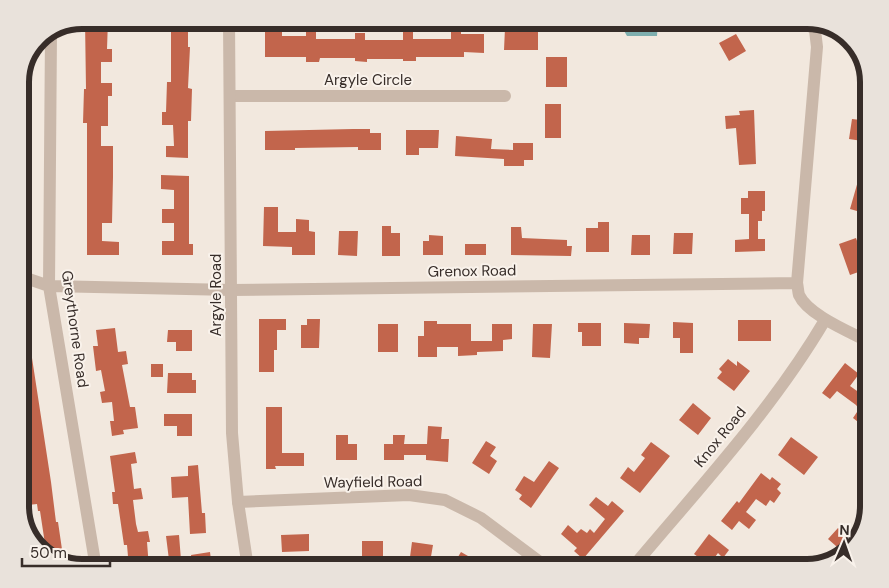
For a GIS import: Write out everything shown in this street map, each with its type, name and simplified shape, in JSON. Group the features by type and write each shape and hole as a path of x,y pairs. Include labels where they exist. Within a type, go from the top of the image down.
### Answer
{"street":[{"name":"Argyle Road","path":"230,29 232,434 238,502 247,559"},
{"path":"815,30 817,47 797,283 798,294 804,302 826,320 860,337"},
{"name":"Greythorne Road","path":"50,40 49,286 94,559"},
{"name":"Argyle Circle","path":"231,96 505,96"},
{"name":"Grenox Road","path":"29,279 49,286 232,290 797,283"},
{"name":"Knox Road","path":"640,559 782,386 806,353 826,320"},
{"name":"Wayfield Road","path":"238,502 409,495 445,500 481,518 536,559"}],"water":[{"path":"623,29 657,29 657,36 627,36"}],"building":[{"path":"85,29 108,29 107,49 112,49 112,62 101,62 101,83 112,83 112,96 108,96 108,126 101,126 101,146 113,146 112,223 102,223 102,241 119,242 119,255 87,255 87,123 83,123 84,89 86,89"},
{"path":"161,29 188,29 188,47 190,47 188,88 192,89 191,121 188,121 188,158 166,157 166,146 174,146 173,125 162,125 162,112 166,112 167,82 171,82 171,32 161,32"},
{"path":"451,29 461,29 461,34 484,34 484,53 464,52 464,57 416,57 416,61 367,59 367,62 355,61 355,58 320,58 319,62 306,62 306,57 265,57 265,30 282,31 282,36 306,36 306,32 316,32 316,39 355,39 355,33 365,33 365,40 403,40 403,31 413,31 413,39 451,39"},
{"path":"505,29 538,29 538,50 504,50"},
{"path":"736,34 746,51 729,61 719,43"},
{"path":"546,57 567,57 567,87 546,87"},
{"path":"545,104 561,104 561,138 545,138"},
{"path":"754,110 756,164 739,165 736,128 726,129 725,116 740,115 739,111"},
{"path":"852,119 860,120 860,141 849,139"},
{"path":"370,129 370,133 381,133 381,150 358,150 358,147 265,150 265,131"},
{"path":"406,130 439,130 438,148 419,148 419,155 406,155"},
{"path":"456,136 492,139 491,149 513,150 513,143 533,143 533,160 524,160 524,166 504,166 504,159 455,156"},
{"path":"161,175 189,176 189,244 193,244 193,255 162,255 162,241 174,241 174,223 162,223 162,209 174,209 174,190 161,189"},
{"path":"858,181 860,182 860,212 850,209"},
{"path":"748,191 765,191 765,211 762,211 762,221 758,221 758,239 765,239 765,251 735,252 735,240 749,239 749,214 741,214 741,198 748,198"},
{"path":"264,207 278,207 278,232 296,232 296,219 309,220 309,231 315,232 315,255 292,255 292,247 263,246"},
{"path":"598,222 609,222 609,252 586,252 586,228 598,228"},
{"path":"382,226 391,226 391,233 400,233 400,256 382,256"},
{"path":"511,227 521,227 522,238 567,240 567,246 572,246 571,256 511,255"},
{"path":"339,231 358,231 357,256 338,255"},
{"path":"674,233 693,233 692,254 673,254"},
{"path":"429,235 443,236 443,255 423,255 423,241 429,241"},
{"path":"632,235 650,235 650,255 631,255"},
{"path":"856,238 860,249 860,271 850,275 839,244"},
{"path":"465,244 486,244 486,255 465,255"},
{"path":"259,319 286,319 286,330 277,330 277,350 274,350 274,372 259,372"},
{"path":"307,319 320,319 319,348 301,348 301,325 307,325"},
{"path":"738,320 771,320 771,341 738,341"},
{"path":"424,321 437,321 437,324 471,324 471,341 492,341 492,324 512,324 512,339 503,340 503,351 477,352 477,355 458,356 458,347 437,347 437,357 418,357 418,336 424,336"},
{"path":"673,322 693,323 693,353 680,353 680,338 673,338"},
{"path":"578,323 601,323 601,346 582,346 582,332 578,332"},
{"path":"624,323 650,324 649,338 639,338 639,344 624,343"},
{"path":"378,324 398,324 398,352 378,352"},
{"path":"533,324 552,324 550,358 532,357"},
{"path":"115,328 118,352 126,351 128,364 122,365 130,407 135,407 138,428 123,430 124,434 112,436 110,421 114,421 112,402 102,403 100,392 105,391 101,370 96,371 93,346 98,346 96,330"},
{"path":"168,330 192,330 192,351 176,351 176,342 167,342"},
{"path":"29,358 32,358 56,522 58,522 63,555 45,545 40,511 38,511 37,504 29,505 29,464 32,464 29,446"},
{"path":"728,359 737,366 737,361 750,371 734,391 717,378 722,372 719,369"},
{"path":"845,363 859,374 850,386 860,393 860,423 853,418 859,409 856,405 837,391 830,399 822,393"},
{"path":"151,364 163,364 163,377 151,377"},
{"path":"168,373 192,373 192,380 196,380 196,393 167,393"},
{"path":"693,403 711,418 698,435 679,420"},
{"path":"266,407 282,407 282,453 304,453 304,466 275,466 276,469 266,469"},
{"path":"164,414 192,414 192,436 177,436 177,426 164,426"},
{"path":"428,426 442,427 441,439 449,439 448,462 426,460 426,455 404,455 404,460 384,460 384,444 393,444 393,435 405,435 404,444 427,444"},
{"path":"336,435 348,435 348,444 357,444 357,460 336,460"},
{"path":"791,437 818,457 804,475 778,455"},
{"path":"486,441 496,447 490,456 497,461 489,474 472,463"},
{"path":"651,442 670,456 640,493 620,478 628,467 634,472 645,458 641,455"},
{"path":"135,452 137,463 131,464 134,489 141,488 143,499 133,500 138,532 148,531 150,542 147,542 148,559 128,559 127,545 124,545 118,504 113,504 112,492 115,492 110,456"},
{"path":"549,461 559,468 531,508 519,499 522,495 515,490 524,476 534,482"},
{"path":"198,465 202,513 205,513 206,533 190,534 188,497 172,498 171,477 188,476 188,466"},
{"path":"761,473 770,480 772,477 781,484 777,489 781,493 774,503 770,500 766,506 756,499 746,512 756,520 749,529 739,521 732,530 721,521 737,501 739,503"},
{"path":"596,497 608,506 612,501 624,511 583,559 574,551 577,548 561,534 568,525 577,533 581,529 587,533 590,529 594,533 605,519 589,505"},
{"path":"838,528 850,538 839,549 828,539"},
{"path":"309,534 309,551 282,552 281,535"},
{"path":"709,534 729,550 723,558 718,553 714,559 701,559 694,554"},
{"path":"179,535 181,559 169,559 166,536"},
{"path":"362,541 383,541 383,558 362,559"},
{"path":"412,542 433,545 431,559 410,557"},
{"path":"210,552 211,559 192,559 191,555"},
{"path":"461,552 473,559 457,559"}]}
